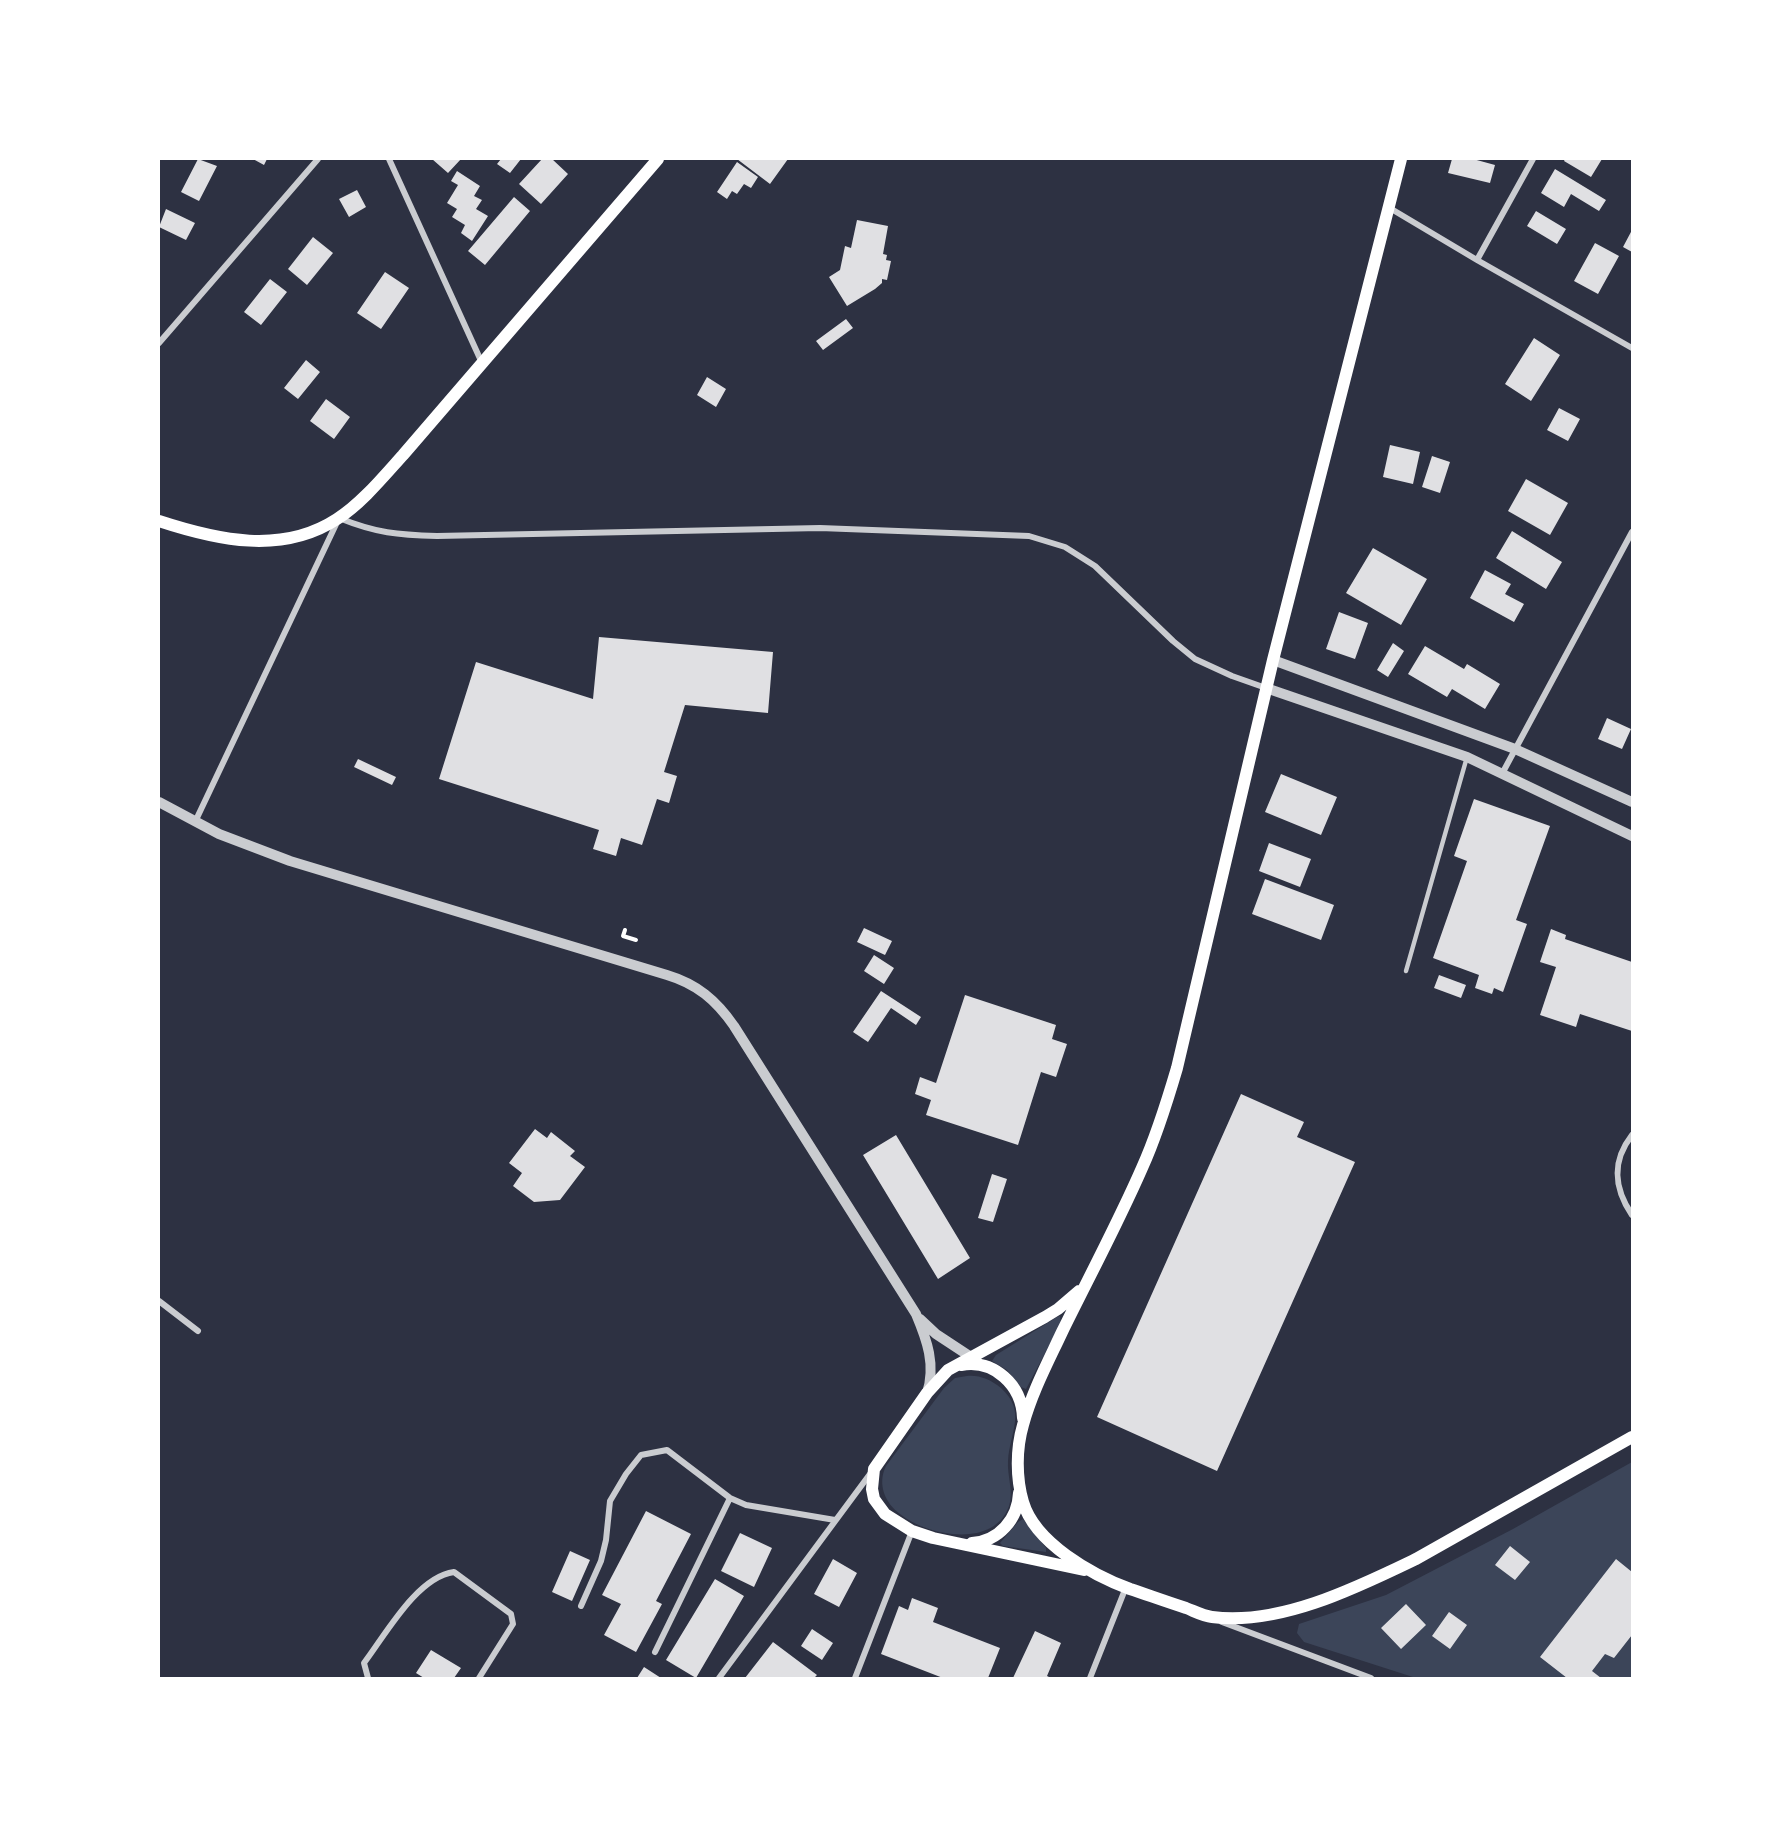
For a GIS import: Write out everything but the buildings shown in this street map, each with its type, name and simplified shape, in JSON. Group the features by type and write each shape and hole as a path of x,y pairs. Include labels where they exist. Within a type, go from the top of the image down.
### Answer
{"main road":[{"path":"159,520 206,535 229,539 274,541 319,530 339,518 373,487 483,365 658,159"},
{"path":"1091,1572 1052,1542 1033,1523 1023,1501 1020,1486 1018,1457 1023,1425 1038,1384 1142,1168 1167,1104 1182,1051 1266,688 1401,159"},
{"path":"1086,1284 1058,1309 956,1365 939,1378 874,1469 872,1489 879,1508 892,1520 912,1531 1091,1572 1209,1617 1238,1619 1291,1610 1354,1588 1416,1559 1632,1437"},
{"path":"956,1365 971,1363 985,1365 1004,1377 1018,1394 1022,1404 1023,1425"},
{"path":"966,1544 986,1540 1003,1530 1018,1509 1020,1486"}],"street":[{"path":"159,343 318,159"},
{"path":"389,159 483,365"},
{"path":"1477,260 1533,159"},
{"path":"1388,207 1632,348"},
{"path":"194,822 339,518 366,529 387,533 437,536 820,528 1029,536 1065,547 1095,566 1173,641 1195,659 1232,676 1467,757 1503,772 1632,836"},
{"path":"1503,772 1632,532"},
{"path":"1273,660 1515,749 1632,802"},
{"path":"159,802 194,822 290,861 681,979 704,992 725,1013 734,1026 916,1314 931,1359 931,1381 927,1393"},
{"path":"1632,1136 1619,1159 1617,1180 1624,1203 1632,1215"},
{"path":"159,1301 198,1331"},
{"path":"916,1314 936,1334 985,1365"},
{"path":"581,1605 600,1561 606,1540 610,1501 626,1474 641,1455 667,1450 730,1498 746,1505 835,1520"},
{"path":"719,1678 874,1469"},
{"path":"655,1652 730,1498"},
{"path":"855,1678 912,1531"},
{"path":"368,1678 364,1663 420,1588 444,1573 454,1572 511,1614 513,1624 479,1678"},
{"path":"1090,1678 1126,1587"},
{"path":"1209,1617 1371,1678"}],"lane":[{"path":"1406,971 1467,757"}],"path":[{"path":"625,930 622,936 636,940"}],"shaded area":[{"path":"1060,1316 1061,1323 1026,1389 1021,1387 1007,1370 992,1361 996,1355"},
{"path":"967,1376 985,1379 1001,1388 1013,1405 1015,1422 1008,1461 1011,1495 1009,1506 1001,1520 989,1528 975,1533 959,1534 926,1528 900,1514 887,1499 882,1480 886,1466 944,1388 955,1378"},
{"path":"1632,1462 1632,1678 1416,1678 1304,1642 1297,1633 1299,1624 1386,1595 1513,1529"},
{"path":"1023,1519 1046,1548 1046,1552 1003,1546 1000,1543"}]}
